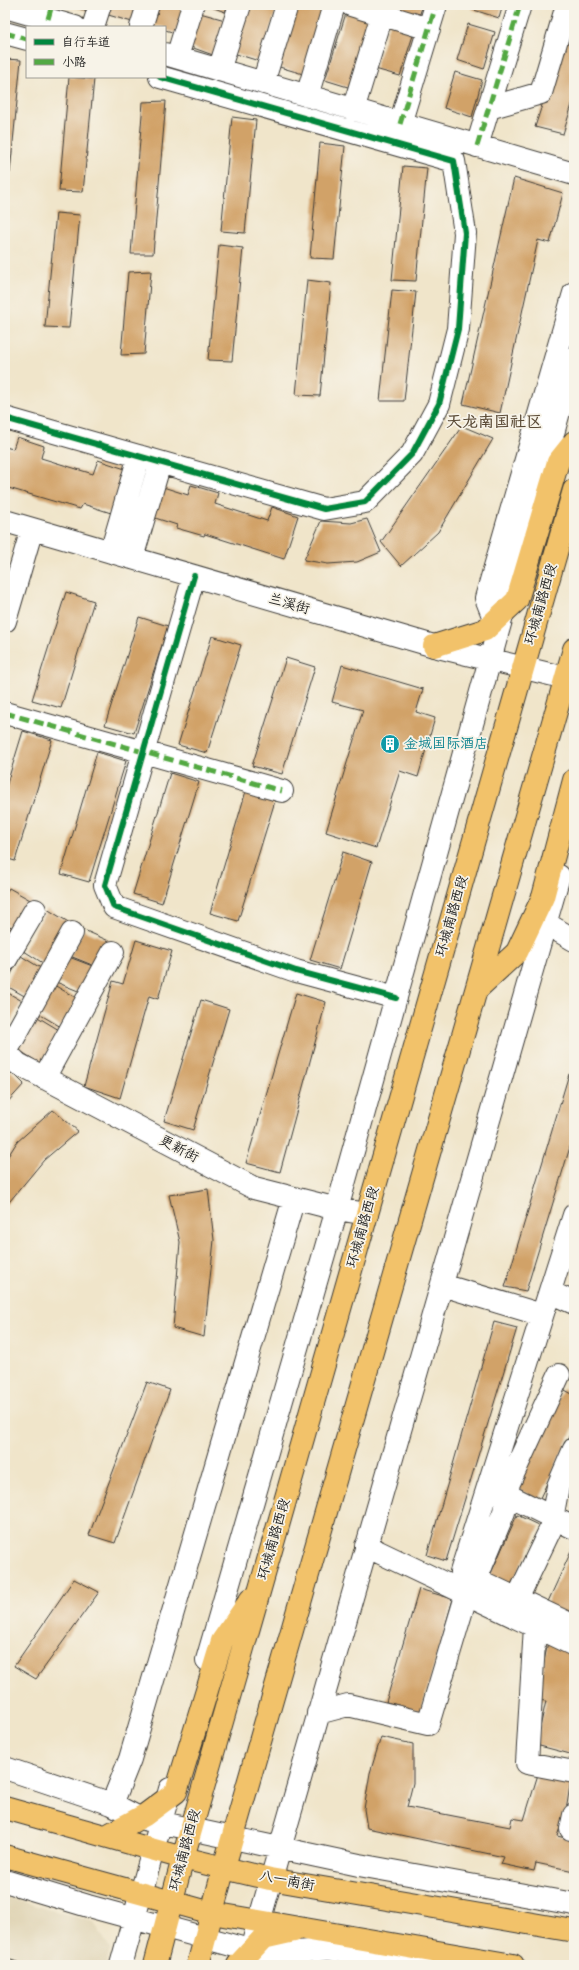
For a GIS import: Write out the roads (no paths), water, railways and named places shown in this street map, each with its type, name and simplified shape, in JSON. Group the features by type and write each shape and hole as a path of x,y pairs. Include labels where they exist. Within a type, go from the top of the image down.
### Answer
{"main road":[{"path":"434,646 485,630 517,600 558,462 574,442"},
{"name":"环城南路西段","path":"155,1965 191,1829 574,490"},
{"path":"198,1965 232,1838 476,990 570,679 574,649"},
{"path":"476,990 517,952 543,897 574,780"},
{"path":"106,1836 149,1820 166,1799 176,1792 222,1641 261,1585"},
{"name":"八一南街","path":"5,1808 183,1858 270,1879 574,1931"},
{"path":"5,1856 212,1913 513,1965"},
{"path":"245,1960 264,1938 303,1929"}],"street":[{"path":"93,26 100,5"},
{"path":"141,26 148,5"},
{"path":"193,5 171,56 574,174"},
{"path":"219,70 240,5"},
{"path":"263,83 287,5"},
{"path":"307,96 334,5"},
{"path":"351,5 383,10 429,29"},
{"path":"400,124 436,5"},
{"path":"477,146 520,5"},
{"path":"489,108 541,92 567,5"},
{"path":"5,7 50,12 73,26"},
{"path":"353,110 383,10"},
{"path":"5,33 26,39"},
{"path":"5,418 324,509 365,502 412,454 439,404 458,329 465,233 454,161 164,78"},
{"path":"499,618 486,598 574,292"},
{"path":"166,1799 337,1209 490,658 499,618 574,358"},
{"path":"111,552 139,456"},
{"path":"132,558 160,463"},
{"name":"兰溪街","path":"5,521 434,646 490,658 522,668 570,679"},
{"path":"5,621 32,529"},
{"path":"194,576 105,885 114,907 296,971 396,998"},
{"path":"5,713 282,791"},
{"path":"245,1960 258,1921 547,924 566,879 574,820"},
{"path":"5,961 35,910"},
{"path":"547,924 574,940"},
{"path":"5,1051 72,933"},
{"path":"44,1078 113,952"},
{"name":"更新街","path":"5,1051 18,1064 254,1188 337,1209 367,1214"},
{"path":"112,1804 130,1759 294,1198"},
{"path":"574,1215 567,1296 542,1315 528,1360 498,1490 461,1572 471,1586 535,1626 574,1629"},
{"path":"442,1285 542,1315"},
{"path":"498,1490 509,1483 566,1379 528,1360"},
{"path":"517,1599 550,1530 558,1486 574,1449"},
{"path":"498,1490 574,1528"},
{"path":"366,1546 471,1586 517,1599 574,1629"},
{"path":"318,1713 348,1704 428,1724 471,1586"},
{"path":"535,1626 527,1763 574,1772"},
{"path":"5,1768 112,1804 149,1820 359,1865 574,1904"},
{"path":"121,1965 152,1849 149,1820"},
{"path":"5,1881 205,1938 245,1960 268,1955 328,1949 372,1961 426,1965"}],"place":[{"name":"金城国际酒店","path":"390,744"}],"district":[{"name":"天龙南国社区","path":"494,422"}]}
